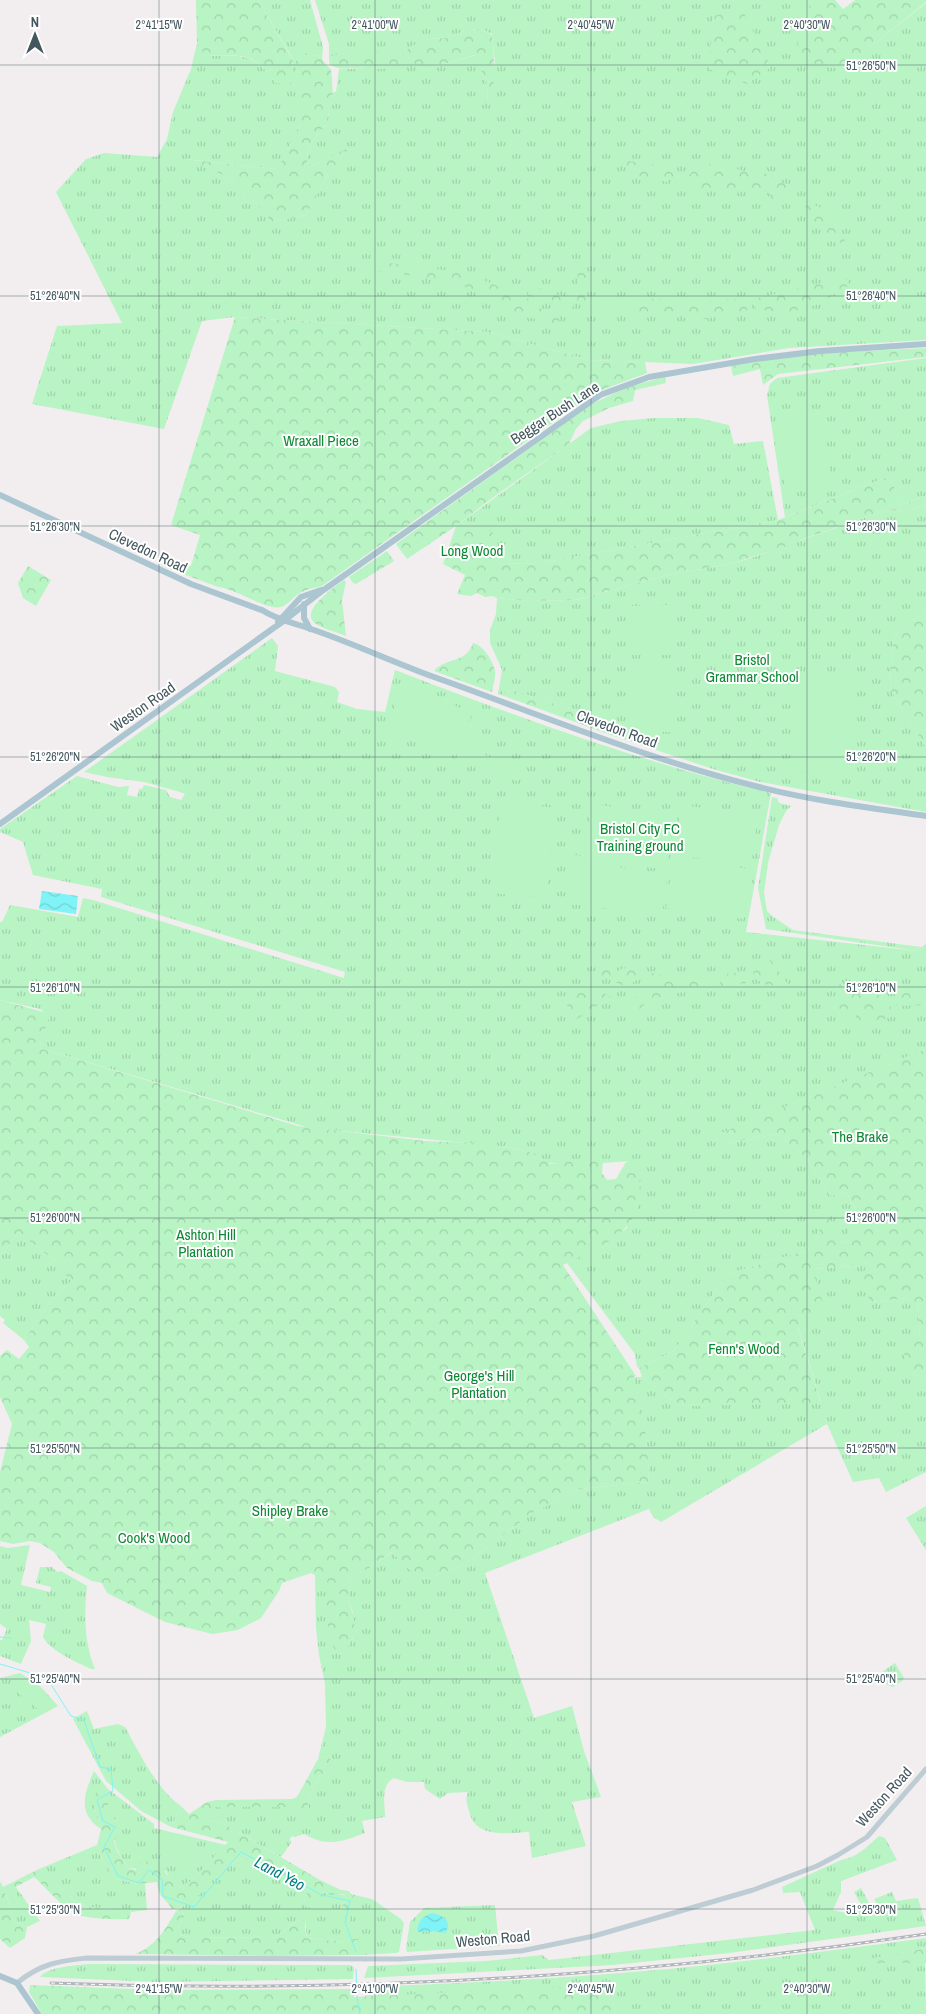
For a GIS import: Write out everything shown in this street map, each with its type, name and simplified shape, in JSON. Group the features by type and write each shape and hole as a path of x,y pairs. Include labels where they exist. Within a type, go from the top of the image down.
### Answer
{"main road":[{"name":"Beggar Bush Lane","path":"284,618 600,395 648,377 755,359 820,351 926,344"},
{"name":"Clevedon Road","path":"0,495 191,584 301,623 310,629 422,672 655,756 759,788 829,802 926,816"},
{"name":"Beggar Bush Lane","path":"284,618 301,597 325,589"},
{"path":"304,604 304,618 310,629"},
{"name":"Weston Road","path":"0,824 275,627 284,618"},
{"path":"0,1976 17,1984 38,2014"}],"street":[{"name":"Weston Road","path":"17,1984 34,1970 48,1964 87,1958 401,1959 521,1951 594,1936 753,1890 817,1866 866,1837 926,1769"}],"green space":[{"path":"196,0 258,0 294,62 291,84 275,83 260,65 246,57 205,56 197,43"},
{"path":"258,0 310,0 323,47 322,60 319,56 301,55 296,69 301,76 301,122 278,169 185,159 226,176 272,222 306,215 327,176 349,148 312,166 307,163 310,146 329,122 328,108 333,100 333,92 336,92 339,69 388,69 409,65 424,70 476,55 487,84 488,104 493,102 495,62 492,34 481,29 468,30 445,38 429,39 416,44 400,54 334,55 329,60 329,44 315,0 814,0 796,22 842,69 926,3 926,340 789,348 693,364 589,360 488,332 235,317 202,321 164,429 32,404 57,326 122,323 56,192 86,159 104,153 157,157 167,139 173,112 191,69 197,43 205,56 237,56 253,60 260,65 275,83 294,61"},
{"path":"814,0 835,0 843,9 855,0 926,0 926,2 843,69 800,64 796,22"},
{"path":"742,9 771,67 747,84 709,69 713,16"},
{"path":"481,29 492,35 493,43 493,102 488,104 487,84 475,55 424,70 414,66 387,69 344,69 330,65 329,60 334,55 376,52 400,54 416,44 429,39 445,38 468,30"},
{"path":"301,55 319,56 331,70 332,79 333,100 328,108 329,122 310,146 307,163 312,166 350,147 327,176 306,215 272,222 226,176 183,159 278,169 301,122 301,76 296,69 296,61"},
{"path":"628,161 672,167 675,169 673,179 668,179 667,182 636,175 633,180 629,179 629,171 626,165"},
{"path":"718,163 753,174 769,174 788,186 785,193 772,200 769,193 760,193 750,186 740,192 717,192 695,187 687,178 701,166"},
{"path":"801,200 819,207 838,218 838,232 845,240 843,244 827,235 805,213 806,205"},
{"path":"374,261 467,273 538,303 543,311 560,315 553,329 547,328 539,320 518,315 505,303 476,290 430,278 373,270"},
{"path":"578,267 595,275 587,286 586,298 613,304 613,311 577,303"},
{"path":"845,277 850,285 816,305 788,313 756,309 754,299"},
{"path":"529,285 572,299 574,307 528,295"},
{"path":"645,298 675,301 749,299 747,312 741,314 737,307 708,319 689,320 674,311 650,315 639,313 627,307"},
{"name":"Wraxall Piece","path":"235,317 488,332 589,360 645,362 647,373 596,392 322,586 302,592 284,606 275,607 259,603 233,591 162,566 161,557 191,566 200,535 171,525"},
{"path":"926,348 926,357 778,374 763,385 760,369 733,376 731,366 803,354"},
{"path":"926,358 926,496 900,505 890,476 785,517 767,395 770,384 777,378"},
{"name":"Long Wood","path":"665,377 666,383 635,390 633,401 609,408 583,421 576,429 569,444 457,525 476,525 490,530 495,535 497,542 494,561 499,564 541,563 778,520 890,476 900,505 926,496 926,504 906,511 886,510 796,543 730,564 667,575 575,600 527,601 492,596 485,597 477,593 471,596 457,594 465,575 443,564 456,526 407,559 396,544 589,406 626,388"},
{"path":"821,409 831,484 785,490 776,415"},
{"path":"654,418 698,418 729,425 734,444 763,441 778,520 541,563 499,564 493,561 497,553 456,526 591,428 621,421"},
{"name":"Bristol Grammar School","path":"926,504 926,614 914,619 896,635 892,647 890,681 892,691 900,707 926,747 926,812 760,782 713,769 608,734 588,719 592,716 512,690 501,695 498,694 502,670 490,643 490,630 496,614 497,598 527,601 576,600 667,575 730,564 886,510 906,511"},
{"path":"387,551 394,561 356,584 353,583 349,577"},
{"path":"28,566 51,580 36,606 23,598 18,583"},
{"path":"344,580 346,582 342,600 346,636 320,626 311,619 314,606"},
{"path":"671,605 672,655 632,655 631,606"},
{"path":"926,614 926,747 900,707 892,691 890,681 892,647 896,635 914,619"},
{"name":"Bristol City FC Training ground","path":"272,638 278,646 275,671 335,687 339,692 337,702 357,709 385,712 395,670 581,738 676,768 771,793 746,932 918,951 766,929 758,888 772,797 777,798 779,803 791,806 786,811 779,825 768,863 764,893 767,911 772,916 793,930 921,947 926,943 926,1049 722,1133 727,1143 778,1134 808,1160 830,1196 846,1192 858,1214 849,1242 841,1243 828,1216 808,1250 727,1274 674,1351 639,1368 637,1367 635,1354 567,1263 604,1244 627,1228 630,1161 590,1164 548,1163 534,1153 509,1147 310,1128 40,1048 49,1016 40,1009 0,1000 0,922 2,922 10,905 78,917 83,898 93,900 344,978 345,972 101,897 102,889 33,875 23,842 0,832 0,829 77,776 118,787 129,786 127,795 137,797 139,789 142,789 144,785 166,790 170,797 181,800 185,794 180,792 144,782 84,772"},
{"path":"473,643 484,650 494,667 495,676 492,692 434,671 466,654"},
{"path":"674,658 675,732 628,732 628,659"},
{"path":"795,676 852,677 854,732 851,732 851,771 815,774 812,771 795,771"},
{"path":"402,687 472,712 456,756 386,731"},
{"path":"512,690 592,716 589,720 608,734 501,695"},
{"path":"475,708 487,712 474,751 522,769 517,781 456,759"},
{"path":"501,801 555,808 546,898 490,893"},
{"name":"Bristol City FC Training ground","path":"592,804 674,815 667,870 584,858"},
{"path":"681,805 758,815 751,866 674,855"},
{"path":"568,854 582,856 582,862 668,874 662,915 570,904 568,902"},
{"path":"673,858 750,869 743,919 666,908"},
{"path":"771,960 792,990 781,984 768,986 754,978 753,972"},
{"path":"609,967 616,972 623,968 679,978 708,976 712,990 676,993 650,1000 632,1015 624,1006 652,984 648,976 642,976 627,987 596,974"},
{"path":"742,972 746,983 721,986 718,975"},
{"path":"839,984 884,997 896,1015 880,1021 868,1016 859,1031 854,1009 837,1009"},
{"path":"589,986 611,997 568,1025 567,993"},
{"path":"926,988 926,1005 896,1006 895,994 916,992"},
{"path":"0,1000 47,1013 50,1016 40,1048 298,1126 425,1141 477,1143 509,1147 534,1153 550,1164 603,1158 602,1173 607,1180 616,1179 626,1162 630,1161 636,1171 641,1187 639,1205 634,1217 627,1227 608,1242 563,1265 636,1376 633,1377 645,1429 649,1482 579,1489 531,1514 463,1565 426,1579 409,1569 391,1552 376,1564 351,1578 348,1600 354,1617 354,1635 345,1653 342,1654 336,1650 331,1642 327,1619 327,1575 311,1573 282,1583 279,1591 261,1618 238,1630 212,1634 165,1622 107,1593 102,1583 92,1581 67,1568 54,1552 40,1543 30,1541 13,1544 0,1541 0,1472 12,1424 0,1397 0,1356 7,1350 19,1359 29,1347 24,1340 48,1305 72,1280 62,1272 64,1268 18,1232 0,1258"},
{"path":"926,1049 926,1379 907,1371 905,1362 904,1349 920,1337 917,1303 908,1298 870,1302 862,1278 867,1263 860,1258 852,1266 813,1269 825,1310 798,1328 821,1403 680,1406 642,1377 639,1368 674,1351 727,1274 808,1250 828,1215 841,1243 849,1242 847,1225 858,1214 846,1192 830,1196 808,1160 778,1134 727,1143 721,1133"},
{"path":"18,1232 64,1268 72,1280 48,1305 24,1340 3,1323 5,1320 0,1316 0,1258"},
{"path":"860,1257 867,1263 870,1302 908,1298 917,1302 920,1337 907,1371 926,1379 926,1472 886,1492 879,1478 853,1482 827,1424 661,1522 653,1517 649,1509 485,1573 534,1718 572,1706 584,1751 601,1797 572,1802 586,1846 532,1858 529,1832 493,1832 478,1826 472,1820 466,1799 468,1792 448,1793 440,1799 425,1789 424,1782 407,1782 394,1778 385,1790 385,1817 362,1821 365,1833 334,1842 320,1841 304,1834 292,1836 290,1839 291,1843 281,1857 222,1823 209,1820 215,1807 288,1807 297,1810 309,1810 308,1799 320,1775 330,1771 328,1756 318,1759 326,1727 325,1684 316,1628 315,1575 328,1575 327,1606 329,1632 336,1650 342,1654 353,1638 353,1612 348,1600 351,1578 376,1564 392,1552 409,1569 426,1579 463,1565 531,1514 579,1489 649,1482 645,1429 633,1377 642,1377 680,1406 821,1402 798,1327 813,1269 852,1266"},
{"path":"926,1506 926,1550 906,1518"},
{"path":"30,1545 21,1585 50,1592 51,1587 36,1583 40,1567 52,1567 57,1572 61,1571 87,1586 85,1607 87,1639 95,1669 71,1660 52,1648 43,1637 46,1624 29,1620 31,1641 21,1664 0,1656 0,1640 2,1640 7,1629 0,1624 0,1546 8,1548"},
{"path":"895,1663 904,1678 893,1687 887,1685 882,1672"},
{"path":"20,1673 41,1687 58,1706 0,1737 0,1678"},
{"path":"19,1674 51,1702 42,1713 9,1685"},
{"path":"87,1711 94,1729 118,1724 125,1727 156,1781 181,1806 171,1827 141,1811 106,1781 73,1719"},
{"path":"328,1756 332,1764 330,1771 320,1775 308,1799 309,1810 307,1815 302,1816 297,1810 288,1807 215,1807 209,1820 222,1823 320,1880 341,1890 349,1891 354,1899 350,1922 339,1921 346,1896 343,1894 331,1895 323,1892 315,1906 307,1908 304,1902 307,1894 306,1889 247,1858 236,1861 226,1868 192,1901 183,1907 172,1909 161,1895 157,1882 138,1884 116,1879 103,1862 97,1845 101,1829 93,1803 96,1792 108,1792 112,1797 105,1810 117,1821 122,1830 114,1841 117,1851 128,1868 136,1870 142,1861 158,1865 180,1887 191,1881 228,1842 171,1827 181,1806 189,1814 207,1802 216,1800 292,1799 297,1797 318,1759"},
{"path":"94,1771 108,1789 154,1824 154,1828 226,1845 191,1881 180,1887 171,1882 166,1871 128,1868 116,1846 117,1821 93,1803 101,1829 88,1816 85,1795"},
{"path":"168,1834 200,1864 188,1878 155,1848"},
{"path":"879,1836 885,1838 897,1860 841,1881 841,1892 833,1910 854,1915 862,1907 854,1892 861,1888 875,1914 882,1913 874,1899 892,1892 896,1901 918,1898 926,1926 729,1953 613,1965 364,1978 368,1966 486,1961 542,1955 549,1960 815,1930 800,1892 783,1893 782,1887 856,1854"},
{"path":"97,1845 103,1862 116,1879 137,1884 145,1883 147,1910 131,1912 128,1910 88,1907 75,1901 39,1869"},
{"path":"247,1858 307,1889 304,1902 315,1906 322,1892 346,1896 339,1916 350,1894 372,1899 404,1923 399,1952 362,1955 362,1948 344,1942 307,1938 305,1919 297,1921 274,1938 189,1937 178,1935 178,1928 185,1915 176,1911 220,1872"},
{"path":"39,1869 75,1901 88,1907 128,1910 131,1912 129,1919 97,1918 73,1913 61,1904 34,1877 5,1893 12,1911 12,1921 27,1927 25,1938 10,1948 0,1939 0,1881 3,1887"},
{"path":"16,1887 40,1921 27,1927 12,1921 12,1911 5,1892"},
{"path":"495,1905 499,1946 407,1952 410,1922 424,1908"},
{"path":"176,1911 185,1915 178,1928 178,1935 189,1937 274,1938 297,1921 305,1919 307,1938 344,1942 349,1939 358,1939 362,1955 135,1954 149,1947 154,1942 164,1931"},
{"path":"926,1938 926,1948 870,1959 872,1963 925,1961 926,2014 615,2014 612,1993 365,1996 364,1987 532,1979 670,1969"},
{"path":"926,1948 926,1963 872,1963 869,1959"},
{"path":"89,1964 350,1965 354,1967 353,1979 158,1982 40,1977 55,1969"},
{"path":"30,1985 158,1990 353,1989 354,1997 603,1985 612,1993 615,2014 42,2014 29,1992"}],"water":[{"path":"42,891 78,896 76,914 39,909"},
{"path":"433,1913 441,1916 448,1923 445,1933 433,1931 418,1932 418,1925 421,1920"}],"waterway":[{"path":"0,1637 11,1638"},
{"name":"Land Yeo","path":"0,1664 47,1678 71,1716 84,1720 100,1767 111,1769 113,1791 97,1800 103,1821 115,1827 104,1847 118,1876 139,1883 149,1870 162,1879 163,1896 194,1907 241,1852 322,1895 350,1901 345,1922 356,1952"},
{"name":"Land Yeo","path":"356,1969 357,1998 360,2014"}],"railway":[{"path":"51,1983 270,1986 380,1984 489,1979 708,1961 926,1934"}],"park label":[{"name":"The Brake","path":"860,1137"},
{"name":"Ashton Hill Plantation","path":"206,1244"},
{"name":"Fenn's Wood","path":"744,1349"},
{"name":"George's Hill Plantation","path":"479,1384"},
{"name":"Shipley Brake","path":"290,1511"},
{"name":"Cook's Wood","path":"154,1538"}]}
